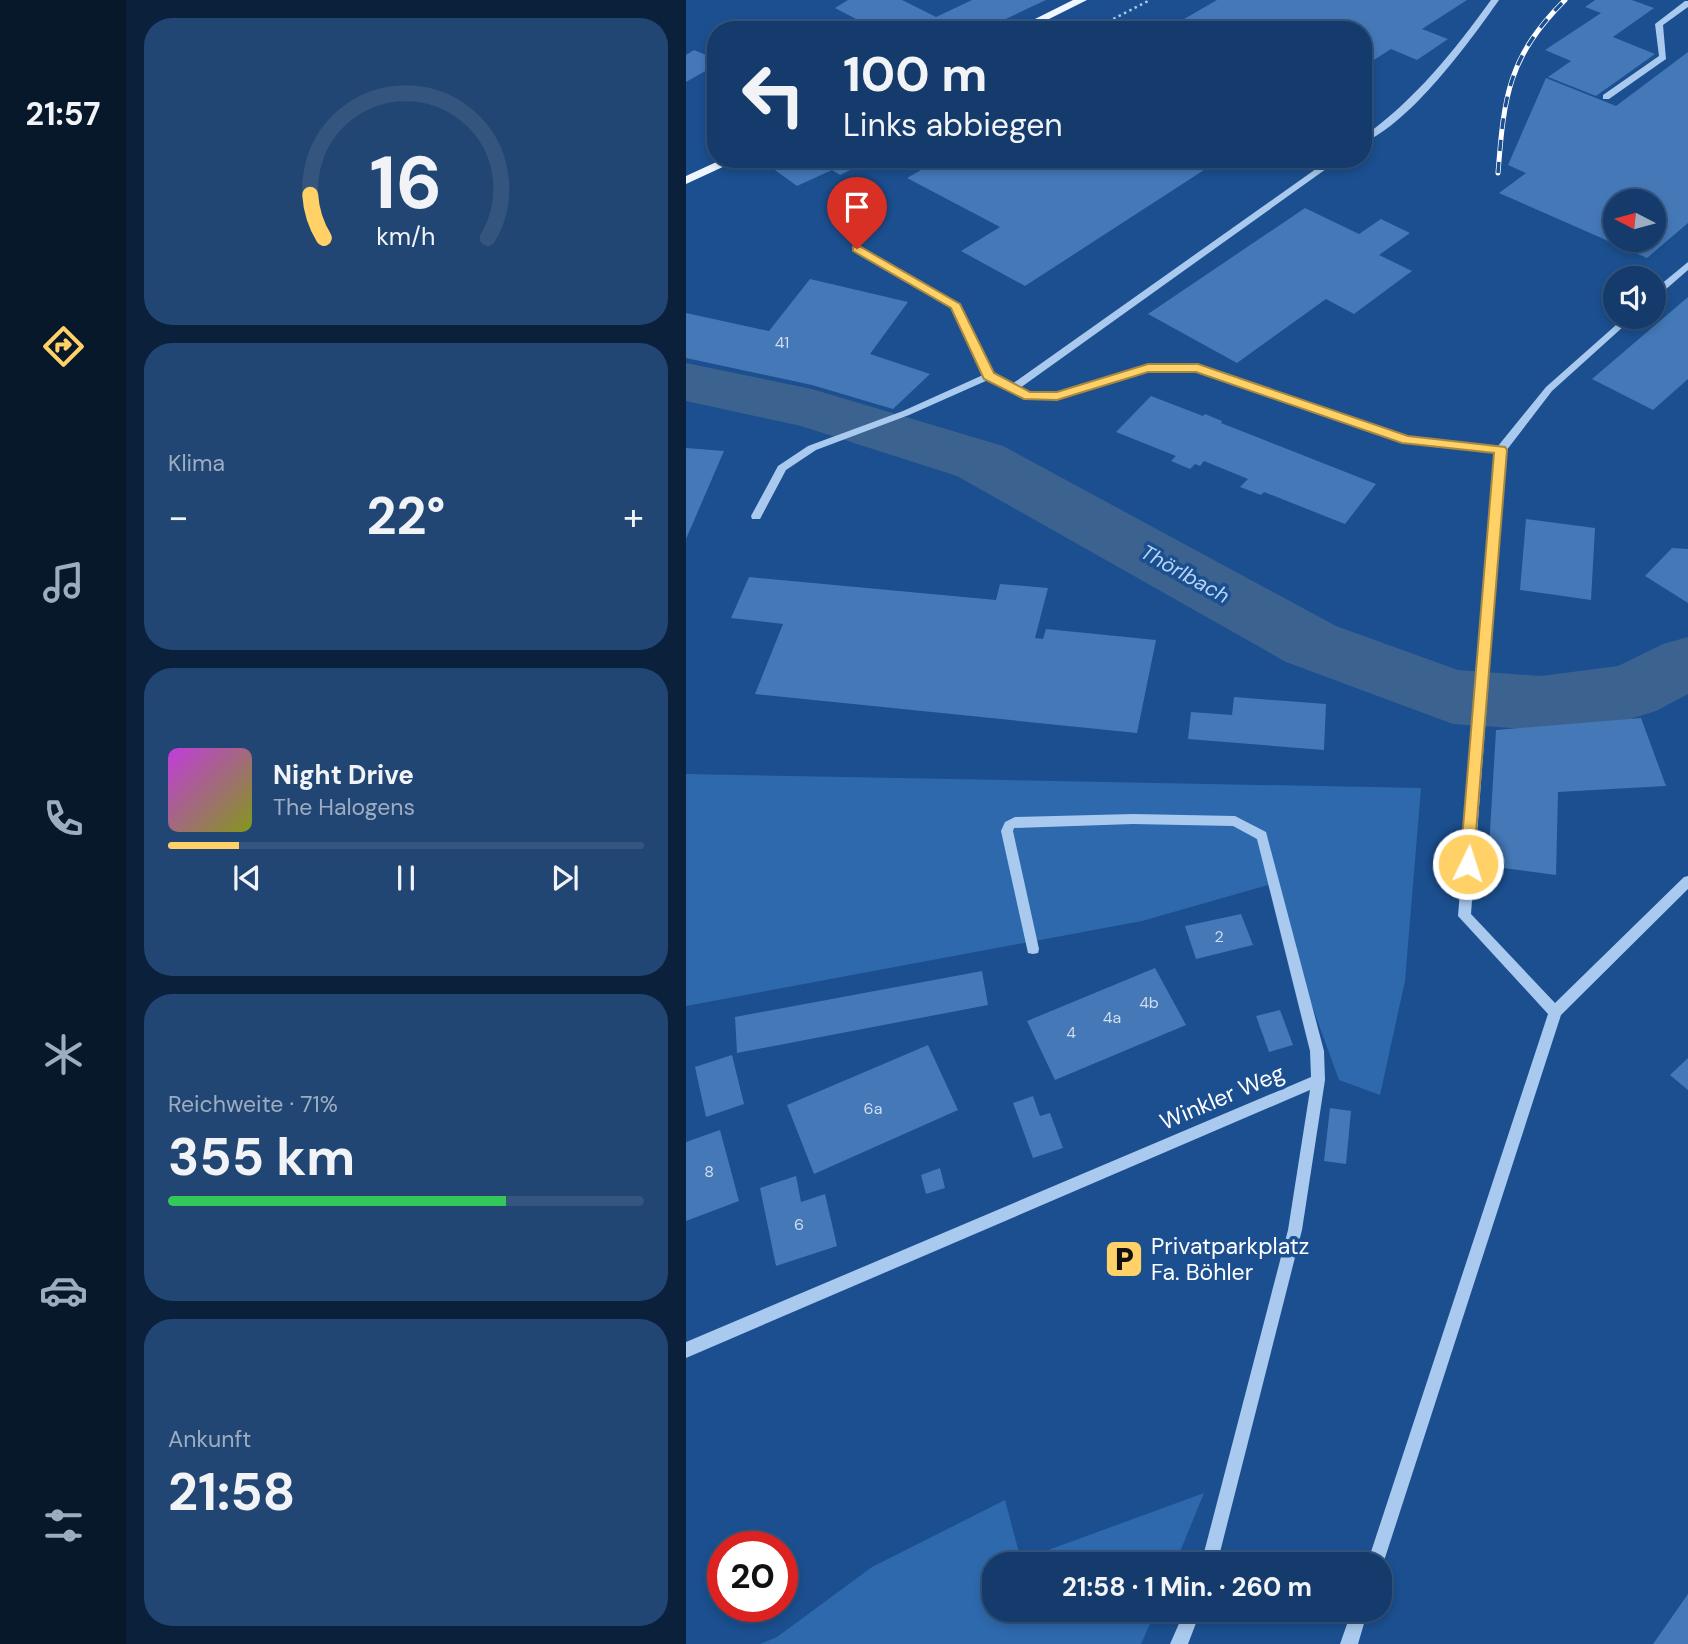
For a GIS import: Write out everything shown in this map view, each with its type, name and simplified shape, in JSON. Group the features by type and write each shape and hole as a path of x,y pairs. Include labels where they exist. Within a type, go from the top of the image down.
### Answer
{"main road":[{"path":"1037,21 1082,0"},
{"path":"686,180 713,168"}],"street":[{"path":"1372,136 1381,130 1438,73 1495,0"},
{"path":"1606,97 1664,57 1658,24 1688,3"},
{"path":"1012,389 1323,168"},
{"path":"857,249 956,306 988,376 1028,396 1057,396 1148,368 1198,368 1406,440 1501,450"},
{"path":"1666,284 1688,265"},
{"path":"1555,1012 1464,916 1501,450 1549,389 1616,329"},
{"path":"756,516 782,468 811,448 906,413 988,376"},
{"path":"1033,949 1007,831 1009,825 1015,822 1132,819 1235,821 1262,836 1317,1051 1318,1080 1295,1230 1212,1552"},
{"path":"1379,1552 1555,1012 1688,881"},
{"name":"Winkler Weg","path":"686,1350 1318,1080"},
{"path":"1179,1644 1188,1622"},
{"path":"1349,1644 1356,1622"}],"path":[{"path":"1110,21 1150,0"}],"shaded area":[{"path":"686,774 1421,788 1405,981 1380,1095 1339,1080 1268,885 1142,921 686,1006"},
{"path":"1204,1493 1180,1552 1043,1552"},
{"path":"1005,1500 1019,1552 982,1552 982,1622 1151,1622 1141,1644 760,1644 777,1637 872,1567"}],"building":[{"path":"848,0 902,0 936,17 972,0 1046,0 1001,21 860,21 835,8"},
{"path":"1217,0 1467,0 1422,29 1448,39 1417,60 1391,49 1372,61 1372,21 1181,21"},
{"path":"1595,0 1632,0 1654,8 1613,37 1655,54 1596,96 1548,77 1571,61 1545,50 1601,13 1585,7"},
{"path":"694,50 707,55 707,70 686,82 686,55"},
{"path":"1688,52 1688,223 1666,242 1666,189 1603,189 1603,239 1499,193 1526,173 1508,165 1546,78 1616,106"},
{"path":"772,168 854,168 840,175 832,170 797,186"},
{"path":"924,168 1207,168 1025,286 961,251 1000,227 907,178"},
{"path":"1305,208 1359,234 1381,219 1410,233 1379,255 1412,271 1354,314 1326,299 1237,363 1148,314"},
{"path":"1633,252 1654,252 1647,258"},
{"path":"810,279 908,302 870,354 930,374 893,409 812,385 686,358 686,313 769,331"},
{"path":"1688,297 1688,379 1653,410 1592,379 1651,329 1666,329 1666,316"},
{"path":"1151,396 1203,416 1205,414 1222,421 1221,423 1376,484 1345,524 1264,492 1261,495 1240,487 1248,479 1204,461 1200,466 1195,464 1190,469 1171,461 1176,456 1116,432"},
{"path":"686,448 724,451 686,539"},
{"path":"1526,519 1595,528 1591,600 1520,590"},
{"path":"1672,548 1688,549 1688,603 1645,576"},
{"path":"749,577 996,600 1000,584 1048,588 1035,638 1043,639 1046,629 1156,640 1137,733 755,694 783,624 731,618"},
{"path":"1234,697 1326,704 1324,750 1188,739 1191,712 1232,715"},
{"path":"1641,718 1666,786 1558,792 1556,875 1488,866 1496,730"},
{"path":"1241,914 1253,945 1196,959 1185,926"},
{"path":"1155,968 1186,1025 1055,1080 1027,1021"},
{"path":"982,971 988,1005 737,1053 735,1017"},
{"path":"1280,1010 1293,1045 1269,1052 1256,1016"},
{"path":"928,1045 958,1110 814,1174 787,1105"},
{"path":"732,1055 744,1104 706,1117 695,1067"},
{"path":"1688,1058 1688,1090 1670,1075"},
{"path":"1033,1096 1040,1116 1050,1113 1063,1148 1033,1158 1013,1103"},
{"path":"1330,1108 1351,1111 1346,1164 1324,1161"},
{"path":"720,1130 739,1201 686,1221 686,1142"},
{"path":"940,1168 945,1188 926,1194 921,1175"},
{"path":"796,1176 801,1202 825,1194 837,1246 776,1266 760,1188"},
{"path":"1688,1594 1688,1644 1653,1644"}],"waterway":[{"name":"Thörlbach","path":"686,382 812,409 980,461 1311,644 1453,697 1541,703 1630,692 1688,663"}],"railway":[{"path":"1498,173 1503,122 1512,79 1531,40 1565,0"}],"place":[{"name":"Privatparkplatz Fa. Böhler","path":"1124,1259"}],"route":[{"path":"857,249 956,306 988,376 1028,396 1057,396 1148,368 1198,368 1406,440 1501,450 1468,864"}]}
